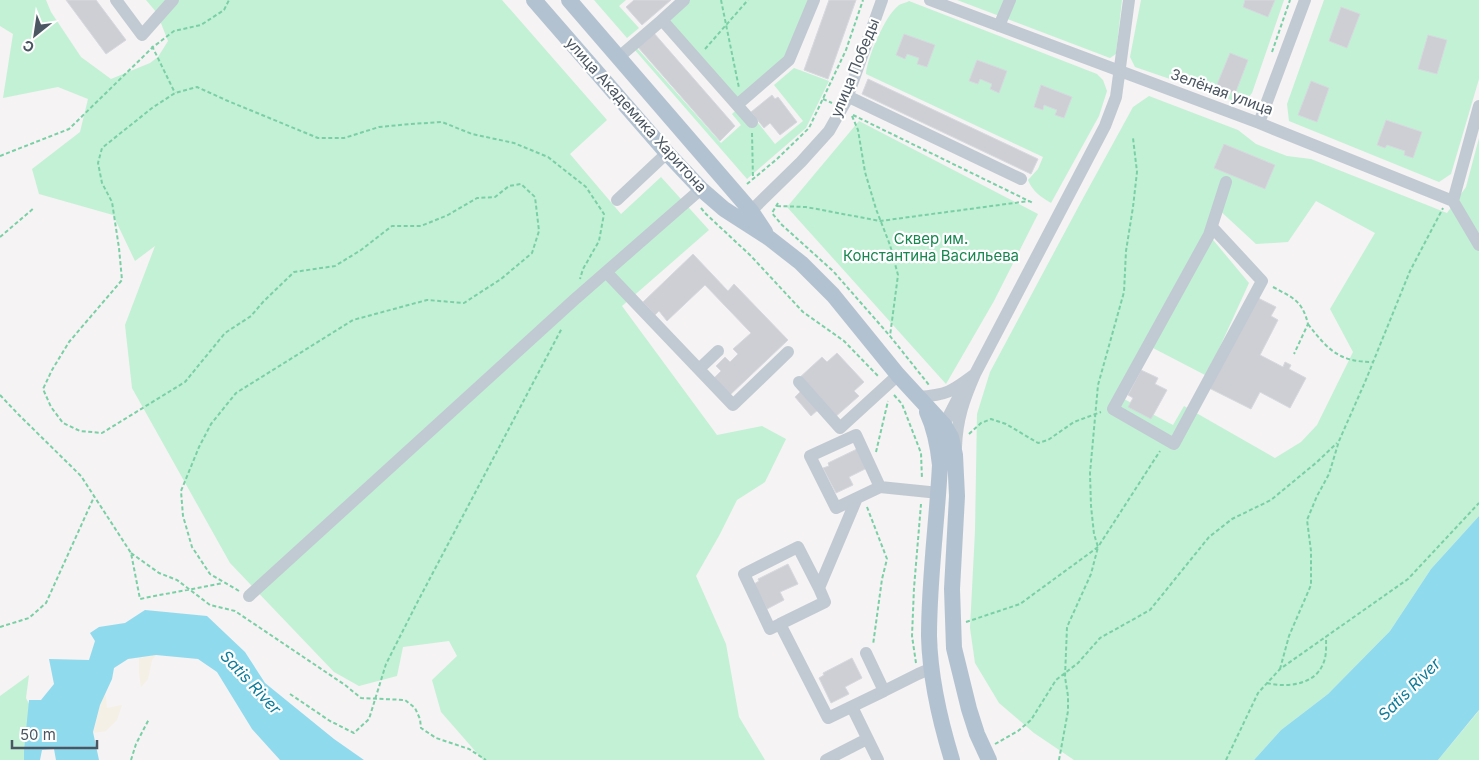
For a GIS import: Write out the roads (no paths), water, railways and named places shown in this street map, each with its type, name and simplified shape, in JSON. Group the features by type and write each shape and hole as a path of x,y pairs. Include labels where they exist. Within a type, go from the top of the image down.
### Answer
{"main road":[{"name":"улица Академика Харитона","path":"534,0 667,153 701,189 713,200 746,216"},
{"name":"улица Академика Харитона","path":"569,0 619,57 746,216 769,238 801,262 833,295 898,375 944,425 951,437 956,455 957,496 952,589 954,648 977,734 991,752"},
{"name":"улица Академика Харитона","path":"920,400 933,426 939,447 939,493 929,637 940,721 952,760"}],"street":[{"path":"116,0 142,35 174,0"},
{"path":"619,57 684,0"},
{"path":"739,103 789,60 814,0"},
{"name":"улица Победы","path":"746,216 830,131 847,96 882,0"},
{"name":"Зелёная улица","path":"930,0 1259,123 1450,200"},
{"path":"999,26 1010,0"},
{"path":"956,455 957,424 962,404 975,374 1105,126 1116,97 1129,0"},
{"path":"1259,123 1305,0"},
{"path":"662,20 739,103 752,122"},
{"path":"847,96 1021,179"},
{"path":"1479,106 1450,200 1479,245"},
{"path":"617,200 667,153"},
{"path":"1212,227 1262,281 1174,444 1113,409 1204,244 1212,227 1226,182"},
{"path":"249,596 574,300 701,189"},
{"path":"607,273 733,405 788,352"},
{"path":"698,370 718,351"},
{"path":"920,400 945,394 975,374"},
{"path":"939,447 944,425 965,386 975,374"},
{"path":"798,382 840,428 898,375"},
{"path":"880,487 856,435 810,456 836,508 880,487 939,493"},
{"path":"819,588 860,497"},
{"path":"798,547 819,588 825,602 770,629 744,574 798,547"},
{"path":"780,624 828,718 932,668"},
{"path":"868,657 884,691"},
{"path":"852,707 878,760"},
{"path":"826,760 867,739"}],"water":[{"name":"Satis River","path":"1479,516 1479,710 1438,760 1254,760 1281,730 1328,694 1390,631 1431,569"},
{"name":"Satis River","path":"145,610 207,616 245,652 265,683 334,739 364,760 280,760 252,729 217,672 198,659 156,655 128,659 114,668 112,679 100,705 93,732 99,760 56,760 54,749 42,750 40,760 24,760 29,700 41,700 54,684 49,659 89,660 95,641 90,633 99,627 125,623"}],"park label":[{"name":"Сквер им. Константина Васильева","path":"931,248"}]}
